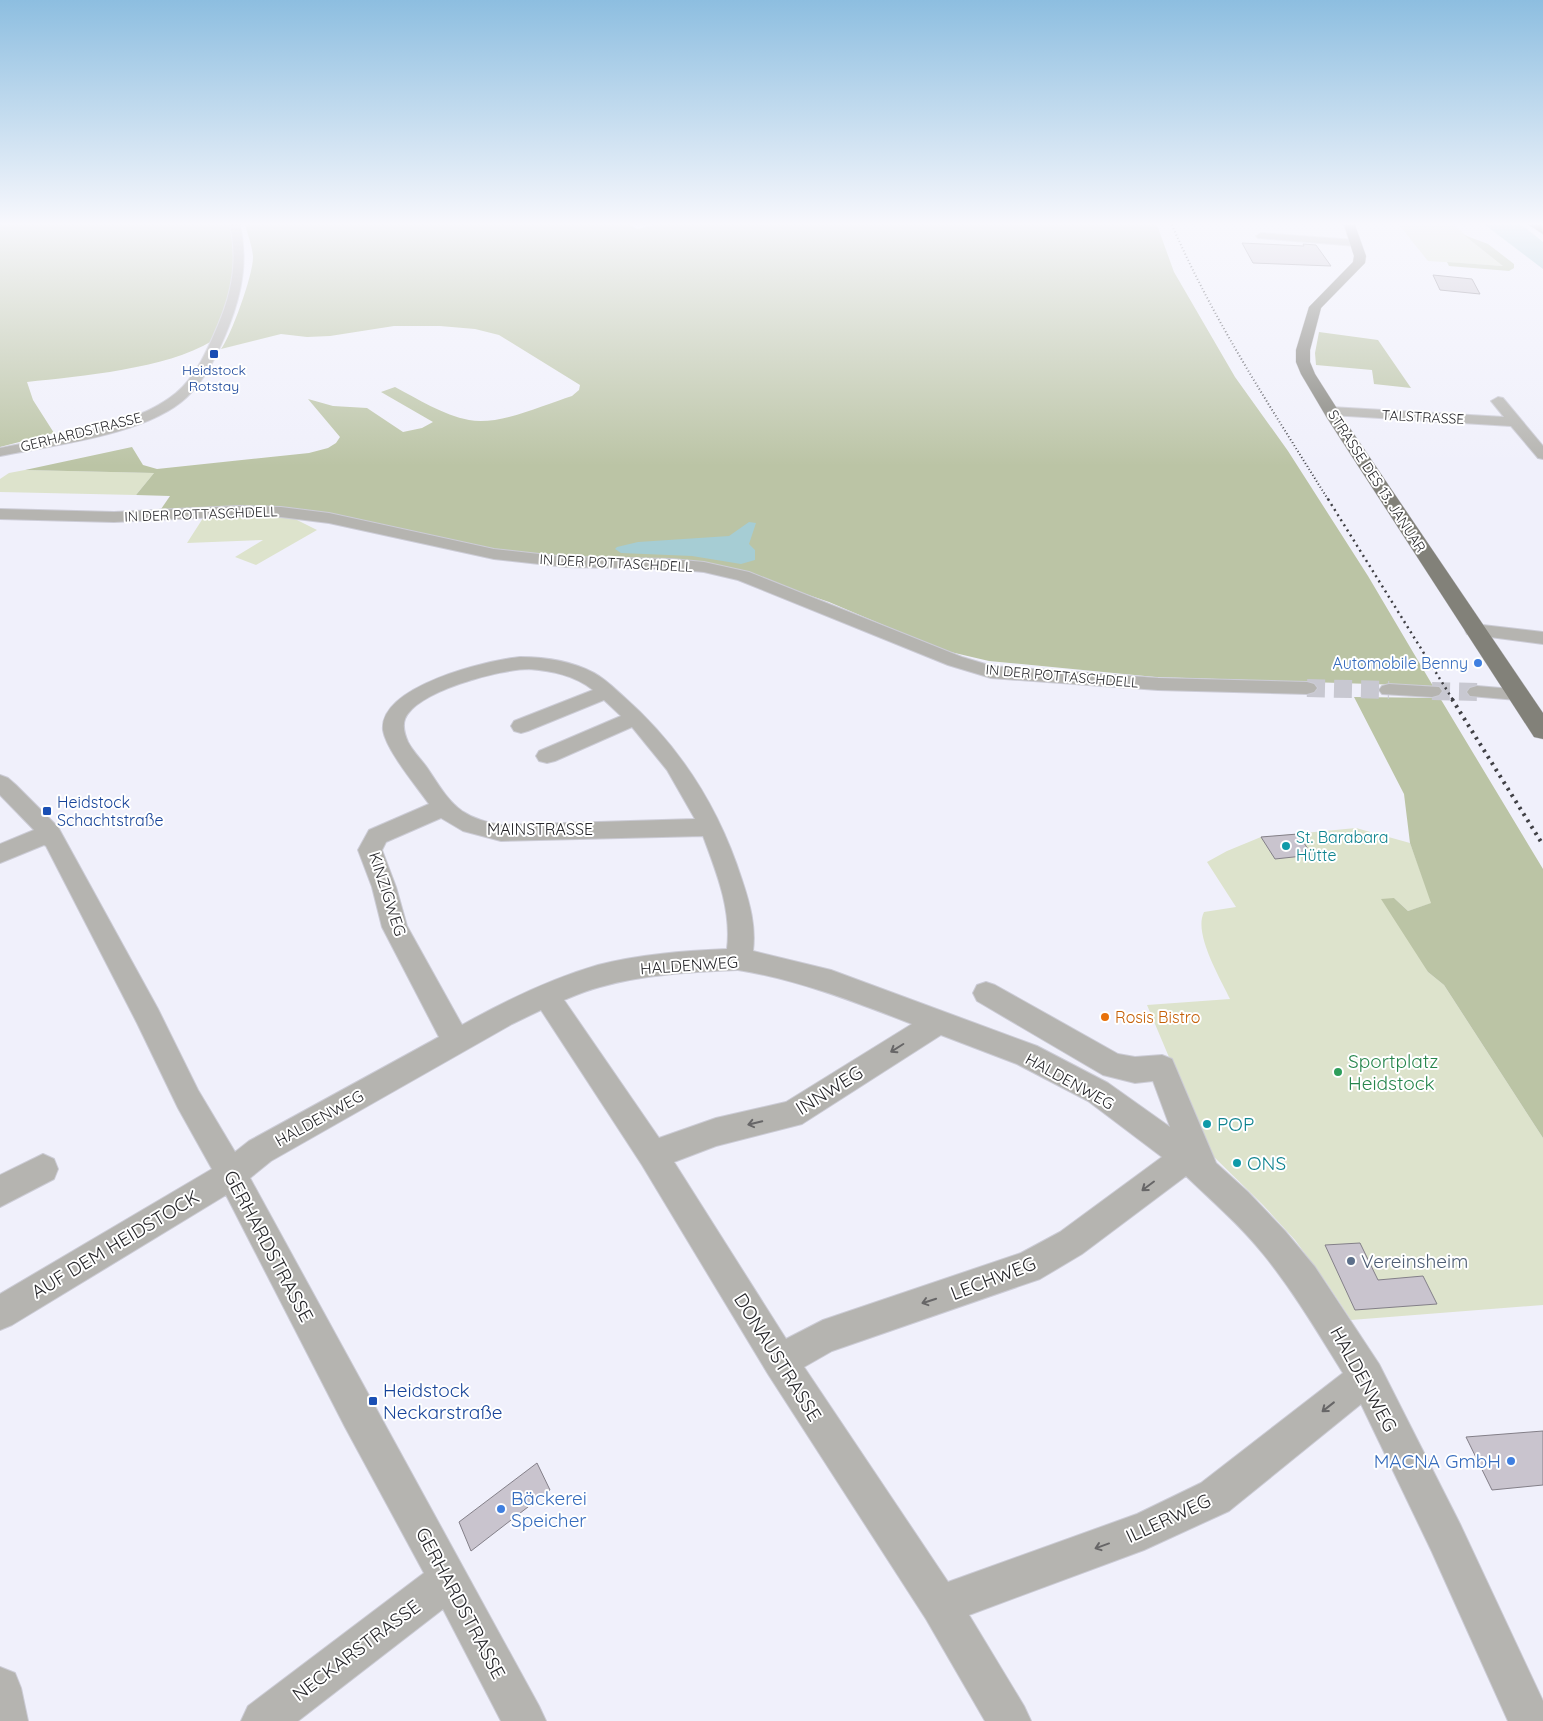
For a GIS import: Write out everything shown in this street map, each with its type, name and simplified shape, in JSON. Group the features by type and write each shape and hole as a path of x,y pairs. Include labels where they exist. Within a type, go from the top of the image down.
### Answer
{"main road":[{"name":"STRASSE DES 13. JANUAR","path":"1317,305 1303,350 1303,362 1308,374 1474,630 1543,731"}],"street":[{"name":"GERHARDSTRASSE","path":"0,452 127,423 159,410 181,396 196,378 218,339 232,305"},
{"path":"1498,401 1543,456"},
{"name":"TALSTRASSE","path":"1331,411 1516,422"},
{"name":"IN DER POTTASCHDELL","path":"0,514 114,517 240,511 281,512 330,518 494,554 555,561 672,564 704,567 743,576 955,661 991,672 1158,684 1307,688"},
{"path":"1474,630 1543,638"},
{"name":"MAINSTRASSE","path":"712,827 501,832 474,828 459,821 442,808 396,738 394,721 400,710 410,699 434,687 514,664 552,665 583,675 606,692 655,739 673,763 712,827 726,863 740,914 742,941 738,959"},
{"path":"1389,690 1432,690"},
{"path":"521,726 606,692"},
{"path":"1477,692 1517,694"},
{"path":"547,756 635,718"},
{"name":"GERHARDSTRASSE","path":"0,782 50,833 148,1017 188,1099 231,1174 524,1721"},
{"name":"KINZIGWEG","path":"442,808 377,836 370,850 384,887 395,927 456,1042"},
{"path":"0,854 50,833"},
{"name":"HALDENWEG","path":"231,1174 260,1151 502,1016 546,994 599,976 643,967 694,961 738,959 767,964 830,982 1027,1055 1098,1092 1197,1166 1238,1203 1274,1242 1303,1279 1366,1377 1446,1538 1530,1721"},
{"name":"HALDENWEG","path":"986,993 1113,1066 1135,1070 1162,1068 1197,1166"},
{"name":"DONAUSTRASSE","path":"546,994 652,1155 780,1362 940,1605 1009,1721"},
{"name":"INNWEG","path":"652,1155 716,1132 792,1114 938,1022"},
{"path":"1027,1055 1039,1023"},
{"name":"LECHWEG","path":"780,1362 823,1337 1028,1267 1197,1166"},
{"path":"0,1192 43,1169"},
{"name":"AUF DEM HEIDSTOCK","path":"0,1313 231,1174"},
{"name":"ILLERWEG","path":"940,1605 1144,1531 1215,1497 1366,1377"},
{"name":"NECKARSTRASSE","path":"263,1721 449,1579"},
{"path":"0,1688 6,1721"}],"green space":[{"path":"0,305 225,305 212,341 193,351 147,365 122,370 27,382 33,400 54,433 0,447"},
{"path":"240,305 1193,305 1235,377 1288,451 1368,576 1433,686 1155,677 989,661 942,650 829,602 732,569 508,552 313,512 159,512 170,496 136,495 154,473 25,470 132,447 143,465 157,469 309,453 328,448 336,443 340,437 308,399 333,406 367,408 403,432 422,428 433,422 381,392 395,387 459,418 481,421 521,414 572,396 579,390 580,385 499,335 475,329 440,326 394,326 330,336 307,337 281,334 221,349"},
{"path":"1319,332 1378,340 1411,388 1374,384 1372,370 1316,365 1315,353"},
{"path":"25,470 154,473 136,495 0,492 0,479 9,473"},
{"path":"283,513 317,530 256,565 235,557 263,540 187,543 205,515"},
{"path":"1354,697 1440,698 1543,869 1543,1138 1444,985 1428,972 1381,899 1394,898 1408,911 1431,903 1410,843 1404,794"},
{"name":"Sportplatz Heidstock","path":"1356,828 1410,843 1432,903 1408,911 1394,898 1428,972 1444,985 1543,1138 1543,1305 1351,1320 1295,1240 1263,1205 1209,1152 1147,1005 1230,999 1209,956 1202,932 1202,921 1204,912 1236,907 1207,862 1227,851 1261,837"}],"water":[{"path":"749,522 756,523 749,544 755,550 755,560 741,564 692,556 621,553 615,549 638,542 729,536"}],"building":[{"name":"St. Barabara Hütte","path":"1298,834 1312,855 1275,859 1261,837"},
{"name":"Vereinsheim","path":"1360,1243 1378,1280 1423,1276 1437,1304 1355,1310 1325,1245"},
{"name":"MACNA GmbH","path":"1543,1431 1543,1485 1492,1490 1466,1437"},
{"name":"Bäckerei Speicher","path":"537,1463 550,1490 471,1551 459,1522"}],"tunnel":[{"path":"1307,688 1389,690"},
{"path":"1432,691 1477,692"}],"railway":[{"path":"1211,305 1266,400 1329,501"},
{"path":"1328,499 1453,700"},
{"path":"1452,699 1543,845"}],"place":[{"name":"Heidstock Rotstay","path":"214,354"},
{"name":"Automobile Benny","path":"1478,663"},
{"name":"Heidstock Schachtstraße","path":"47,811"},
{"name":"St. Barabara Hütte","path":"1286,846"},
{"name":"Rosis Bistro","path":"1105,1017"},
{"name":"Sportplatz Heidstock","path":"1338,1072"},
{"name":"POP","path":"1207,1124"},
{"name":"ONS","path":"1237,1163"},
{"name":"Vereinsheim","path":"1351,1261"},
{"name":"Heidstock Neckarstraße","path":"373,1401"},
{"name":"MACNA GmbH","path":"1511,1461"},
{"name":"Bäckerei Speicher","path":"501,1509"}]}
